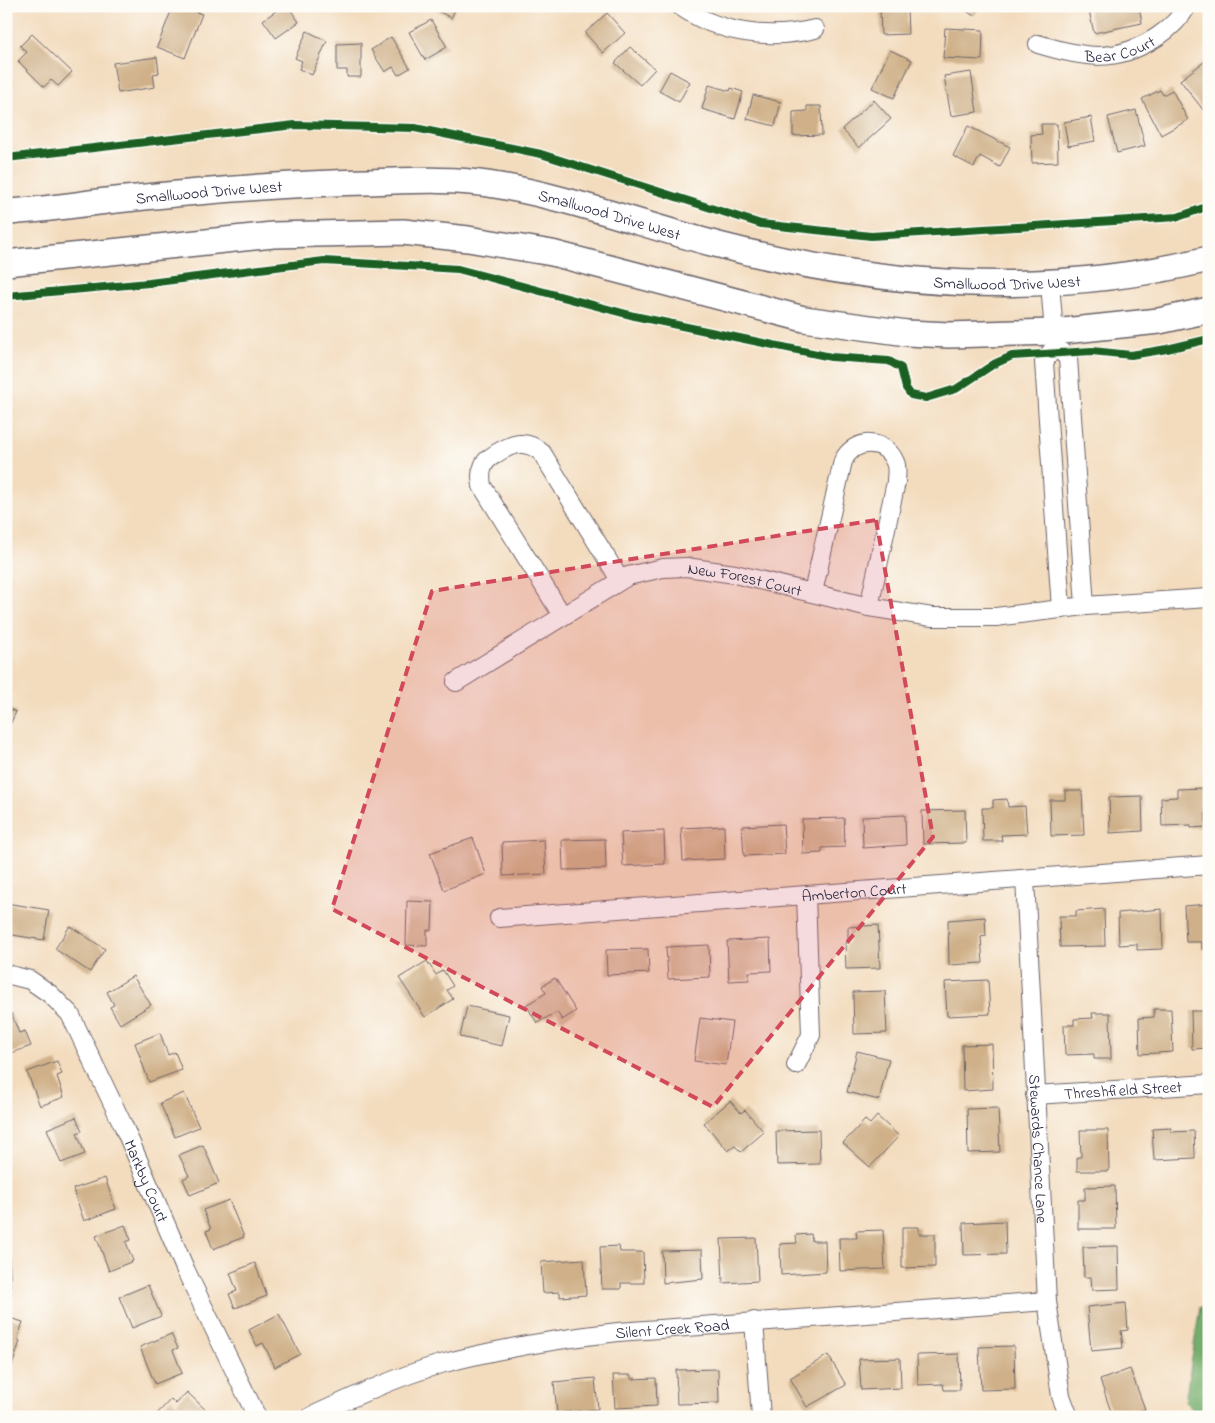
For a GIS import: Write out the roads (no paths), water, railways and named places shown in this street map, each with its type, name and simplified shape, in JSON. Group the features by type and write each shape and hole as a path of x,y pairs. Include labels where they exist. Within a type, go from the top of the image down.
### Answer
{"street":[{"path":"680,6 714,24 748,33 778,36 815,29"},
{"name":"Bear Court","path":"1038,44 1071,54 1089,57 1131,51 1176,22 1187,6"},
{"name":"Smallwood Drive West","path":"6,212 227,188 424,180 486,184 566,199 716,244 830,270 882,278 930,282 1050,283 1139,272 1209,259"},
{"path":"6,263 282,235 403,232 468,239 552,253 804,319 907,333 1055,339 1159,321 1209,310"},
{"path":"1050,283 1055,339 1068,358 1085,606"},
{"path":"1055,339 1044,362 1061,609"},
{"path":"562,615 482,486 480,476 483,465 502,450 518,443 528,444 542,453 620,580"},
{"path":"813,592 843,461 847,452 853,447 868,444 887,450 896,463 896,482 869,606"},
{"name":"New Forest Court","path":"456,682 620,580 643,571 686,567 735,574 912,615 954,618 996,617 1085,606 1209,598"},
{"name":"Amberton Court","path":"499,918 1209,865"},
{"name":"Stewards Chance Lane","path":"1025,879 1047,1301 1061,1396 1069,1417"},
{"path":"796,1065 810,1035 806,895"},
{"name":"Markby Court","path":"6,974 30,980 50,994 70,1014 123,1125 186,1272 256,1417"},
{"name":"Threshfield Street","path":"1035,1095 1209,1084"},
{"name":"Silent Creek Road","path":"310,1417 361,1393 440,1365 499,1350 558,1339 754,1321 1047,1301"},
{"path":"754,1321 761,1417"}]}
